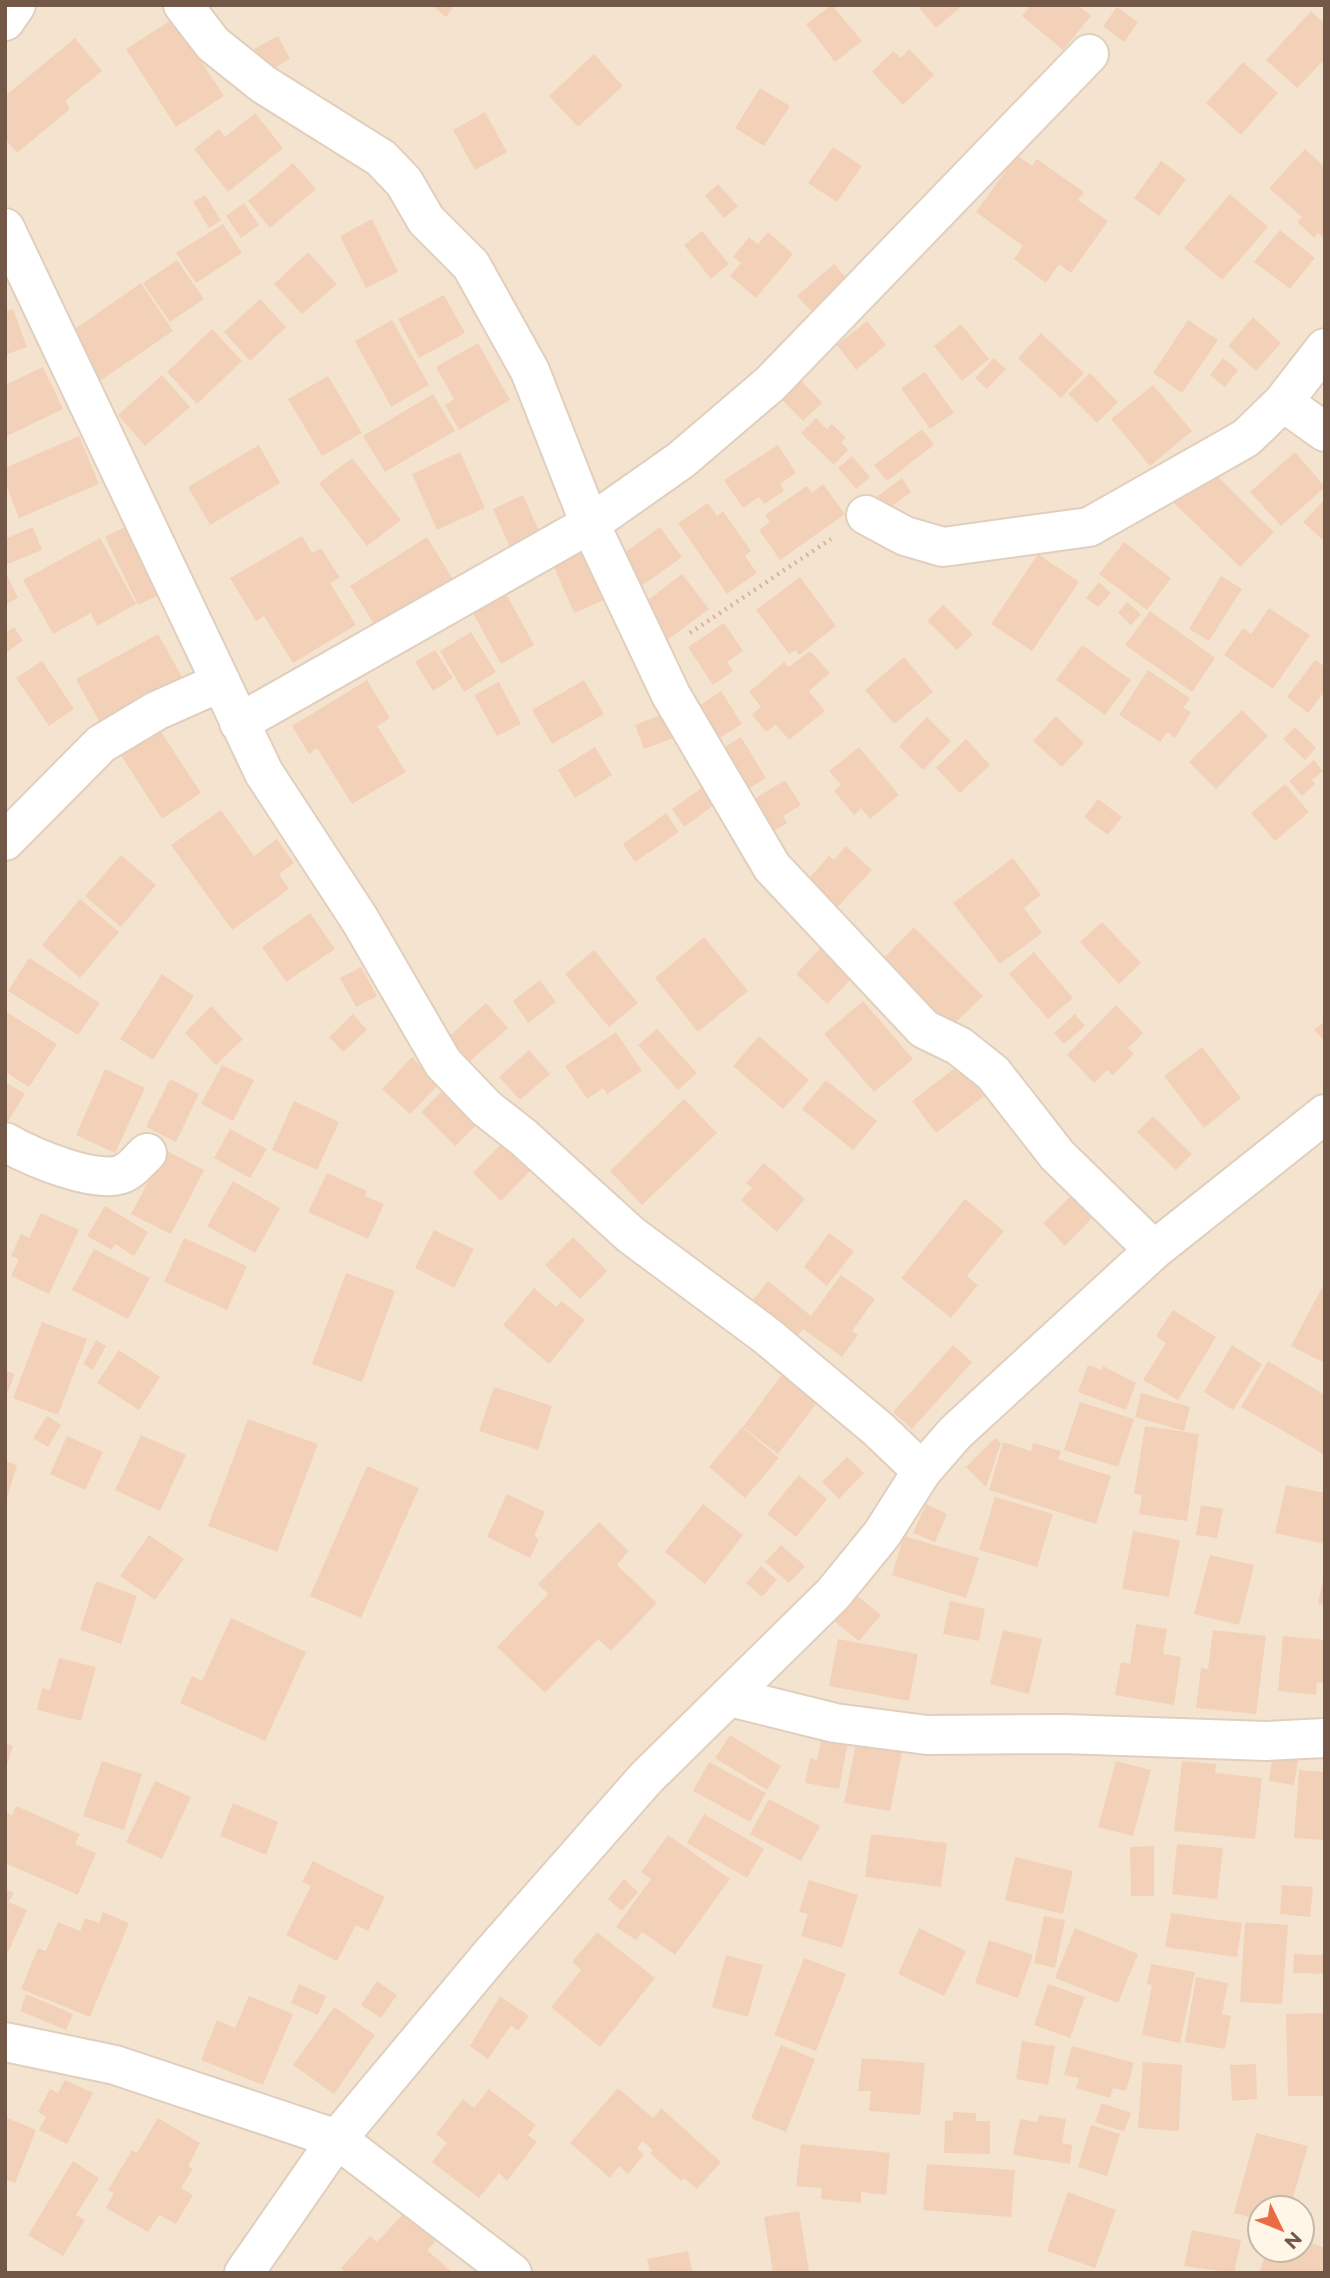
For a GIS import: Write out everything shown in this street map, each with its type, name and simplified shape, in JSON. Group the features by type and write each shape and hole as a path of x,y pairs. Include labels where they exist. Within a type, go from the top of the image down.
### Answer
{"street":[{"path":"5,21 16,5"},
{"path":"183,5 213,44 263,84 381,158 404,182 426,220 471,265 530,371 590,524 671,695 772,867 924,1029 959,1046 993,1073 1057,1155 1154,1250"},
{"path":"239,723 590,524 681,460 770,384 1089,54"},
{"path":"5,228 264,772 360,920 422,1030 464,1087 631,1235 767,1336 878,1429 922,1471"},
{"path":"866,515 905,536 943,547 1089,527 1245,438 1283,402 1325,348"},
{"path":"1283,402 1325,432"},
{"path":"5,841 101,744 156,711 221,682"},
{"path":"244,2273 337,2139 493,1952 646,1778 833,1594 882,1534 922,1471 955,1433 1028,1363 1154,1250 1325,1114"},
{"path":"5,1142 20,1150 97,1177 125,1174 146,1153"},
{"path":"730,1697 835,1723 927,1735 1064,1734 1266,1741 1325,1738"},
{"path":"5,2042 115,2065 337,2139 512,2273"}],"path":[{"path":"653,658 866,515"}],"shaded area":[{"path":"5,5 1325,5 1325,2273 5,2273"}],"building":[{"path":"431,5 455,5 446,17"},
{"path":"832,5 862,41 835,62 806,24"},
{"path":"917,5 963,5 936,28"},
{"path":"1031,5 1078,5 1091,16 1063,50 1022,16"},
{"path":"1117,7 1138,22 1124,42 1103,26"},
{"path":"1311,11 1325,24 1325,59 1297,88 1266,60"},
{"path":"173,19 224,96 176,127 126,49"},
{"path":"278,36 290,59 267,72 254,49"},
{"path":"75,38 102,71 65,101 70,109 17,153 5,139 5,96"},
{"path":"909,49 934,75 903,105 872,72 893,51 901,58"},
{"path":"594,54 623,86 578,127 549,96"},
{"path":"1243,62 1278,93 1241,135 1206,103"},
{"path":"760,88 790,106 764,146 735,128"},
{"path":"485,112 507,152 475,170 453,130"},
{"path":"255,113 283,148 228,192 194,149 219,129 225,137"},
{"path":"833,147 862,166 837,202 808,183"},
{"path":"1305,149 1325,167 1325,239 1318,233 1314,238 1297,222 1302,217 1269,188"},
{"path":"1017,155 1032,166 1037,159 1084,192 1078,200 1108,221 1071,273 1059,264 1046,283 1014,259 1023,246 976,212"},
{"path":"1161,161 1186,179 1159,216 1134,198"},
{"path":"293,163 316,189 270,228 248,201"},
{"path":"718,184 738,206 724,218 705,196"},
{"path":"1230,194 1268,227 1222,280 1184,248"},
{"path":"205,195 221,220 209,228 193,202"},
{"path":"244,203 259,225 241,238 226,216"},
{"path":"372,219 398,272 366,288 340,236"},
{"path":"223,224 242,253 196,283 176,253"},
{"path":"1280,230 1315,258 1290,289 1254,262"},
{"path":"702,231 729,264 711,279 684,245"},
{"path":"768,232 793,254 756,298 730,276 741,263 733,257 749,237 758,244"},
{"path":"308,252 337,284 302,314 274,284"},
{"path":"177,260 204,299 170,322 143,283"},
{"path":"834,264 847,279 811,311 797,296"},
{"path":"141,283 173,331 97,383 65,336"},
{"path":"444,295 465,333 419,358 398,319"},
{"path":"260,299 286,327 250,361 224,332"},
{"path":"13,309 27,347 5,355 5,311"},
{"path":"1253,317 1281,343 1256,371 1228,346"},
{"path":"392,320 429,385 391,407 355,341"},
{"path":"1188,320 1218,340 1182,393 1153,373"},
{"path":"867,321 886,345 856,370 837,345"},
{"path":"961,324 989,359 962,381 934,346"},
{"path":"212,329 242,361 197,404 167,372"},
{"path":"1041,333 1084,373 1061,398 1018,358"},
{"path":"478,343 510,400 459,430 445,405 454,399 436,367"},
{"path":"994,358 1006,369 987,389 975,378"},
{"path":"1223,358 1238,370 1225,387 1210,375"},
{"path":"43,367 63,409 7,436 5,385"},
{"path":"925,372 954,413 930,429 901,388"},
{"path":"1090,373 1118,402 1097,423 1068,394"},
{"path":"162,375 190,407 145,446 118,415"},
{"path":"328,376 362,433 322,456 288,399"},
{"path":"799,378 822,403 803,421 779,397"},
{"path":"1153,385 1192,431 1150,466 1111,419"},
{"path":"433,394 455,431 385,472 363,436"},
{"path":"816,418 827,429 832,424 846,438 841,442 848,450 834,465 801,433"},
{"path":"922,429 934,445 887,481 874,465"},
{"path":"79,436 99,484 19,518 5,483 5,468"},
{"path":"259,445 280,483 210,525 188,487"},
{"path":"778,445 796,473 780,484 784,491 764,504 759,497 743,508 724,480"},
{"path":"460,452 485,508 437,530 412,474"},
{"path":"1295,452 1325,487 1281,526 1250,492"},
{"path":"852,456 870,477 856,489 838,468"},
{"path":"352,458 401,520 367,546 319,483"},
{"path":"1208,467 1274,532 1240,567 1174,503"},
{"path":"902,478 911,492 881,514 871,501"},
{"path":"823,484 845,514 780,560 759,530 770,522 765,515 807,486 812,493"},
{"path":"523,495 540,533 510,548 493,509"},
{"path":"1325,499 1325,542 1303,522"},
{"path":"708,503 717,516 723,511 751,551 745,556 757,573 727,594 678,523"},
{"path":"33,527 42,550 5,565 5,539"},
{"path":"125,527 159,595 138,605 105,537"},
{"path":"660,527 682,557 636,590 614,560"},
{"path":"302,536 312,553 321,548 340,578 330,583 356,625 293,663 264,616 256,621 230,578"},
{"path":"427,537 454,581 378,630 350,586"},
{"path":"100,538 136,604 97,626 91,613 53,634 23,580"},
{"path":"1124,542 1171,578 1147,610 1099,574"},
{"path":"585,545 609,598 574,613 551,560"},
{"path":"1038,554 1079,582 1032,651 991,624"},
{"path":"5,571 18,598 5,605"},
{"path":"682,574 709,609 666,641 640,606"},
{"path":"1221,576 1242,589 1209,641 1189,629"},
{"path":"800,577 836,626 799,655 795,650 789,654 756,610"},
{"path":"1099,582 1111,593 1098,607 1086,598"},
{"path":"504,590 534,645 501,664 470,608"},
{"path":"1127,602 1141,614 1131,625 1118,613"},
{"path":"943,605 973,634 957,650 927,621"},
{"path":"1269,608 1310,635 1273,689 1224,655 1243,628 1251,634"},
{"path":"1150,611 1215,658 1192,692 1125,645"},
{"path":"724,623 743,651 727,662 733,671 713,685 688,647"},
{"path":"14,627 23,641 5,653 5,633"},
{"path":"471,632 496,672 464,692 440,651"},
{"path":"158,634 182,677 100,723 76,679"},
{"path":"1082,645 1131,680 1105,715 1056,680"},
{"path":"435,650 453,678 433,691 415,662"},
{"path":"810,651 830,673 809,691 825,711 789,740 776,725 766,732 752,715 761,707 749,692 784,662 789,667"},
{"path":"904,657 933,692 894,724 865,690"},
{"path":"1315,660 1325,667 1325,691 1308,713 1287,697"},
{"path":"42,661 74,709 49,726 16,678"},
{"path":"1148,670 1190,698 1183,708 1191,712 1175,738 1167,732 1160,742 1119,715"},
{"path":"367,680 390,718 377,726 406,772 352,804 317,748 309,754 292,726"},
{"path":"584,680 604,714 552,744 532,710"},
{"path":"499,682 521,724 497,736 474,695"},
{"path":"721,691 742,724 716,740 696,708"},
{"path":"673,710 682,735 644,749 635,725"},
{"path":"1242,710 1268,736 1216,789 1189,762"},
{"path":"1056,716 1084,743 1062,767 1033,741"},
{"path":"927,717 951,741 923,770 899,746"},
{"path":"154,721 201,793 162,819 115,746"},
{"path":"1295,727 1316,748 1305,760 1283,739"},
{"path":"741,737 766,778 737,796 712,755"},
{"path":"966,739 990,765 960,793 936,768"},
{"path":"595,747 612,775 575,798 558,770"},
{"path":"859,747 899,795 870,819 861,808 854,815 834,791 841,785 829,771"},
{"path":"1314,760 1323,771 1312,780 1315,784 1302,796 1289,781"},
{"path":"785,780 801,805 783,816 787,823 766,836 746,804"},
{"path":"1285,784 1309,812 1275,841 1251,813"},
{"path":"706,785 718,802 684,827 672,809"},
{"path":"1098,799 1122,817 1108,835 1084,817"},
{"path":"221,810 254,856 277,839 294,863 279,874 289,889 232,930 171,845"},
{"path":"666,813 679,832 635,862 623,844"},
{"path":"846,846 872,870 828,917 802,894 814,881 810,877 829,856 834,860"},
{"path":"121,855 156,885 121,927 85,896"},
{"path":"1013,858 1041,895 1024,908 1042,933 1000,964 953,903"},
{"path":"80,899 119,932 80,978 42,945"},
{"path":"310,913 335,949 286,982 262,947"},
{"path":"1102,922 1141,963 1119,984 1080,942"},
{"path":"914,927 983,996 950,1028 934,1012 927,1019 883,959"},
{"path":"704,937 748,991 698,1032 655,978"},
{"path":"831,937 863,967 827,1004 796,974"},
{"path":"594,950 638,1003 609,1027 565,974"},
{"path":"1034,952 1073,998 1048,1019 1009,974"},
{"path":"29,958 100,1003 78,1035 8,991"},
{"path":"361,967 377,996 356,1007 340,978"},
{"path":"162,974 194,996 153,1060 120,1039"},
{"path":"540,980 556,1002 528,1023 513,1001"},
{"path":"863,1001 913,1059 874,1092 824,1034"},
{"path":"486,1003 508,1028 468,1063 446,1039"},
{"path":"1116,1005 1143,1033 1128,1048 1134,1054 1113,1075 1107,1070 1094,1083 1067,1055"},
{"path":"211,1006 243,1039 216,1065 185,1033"},
{"path":"5,1011 57,1044 29,1087 5,1072"},
{"path":"353,1014 367,1030 343,1052 329,1037"},
{"path":"1075,1014 1085,1026 1064,1044 1054,1033"},
{"path":"1325,1021 1325,1042 1314,1030"},
{"path":"657,1029 697,1073 678,1090 638,1045"},
{"path":"616,1032 642,1071 607,1094 603,1088 587,1099 565,1066"},
{"path":"759,1036 809,1080 783,1109 733,1066"},
{"path":"1202,1047 1241,1098 1204,1128 1164,1076"},
{"path":"529,1050 550,1074 520,1100 499,1077"},
{"path":"412,1057 439,1084 410,1114 382,1089"},
{"path":"964,1061 988,1093 936,1133 912,1101"},
{"path":"222,1065 254,1080 233,1121 201,1104"},
{"path":"105,1069 145,1088 115,1153 76,1135"},
{"path":"170,1079 199,1094 176,1142 146,1127"},
{"path":"826,1080 877,1121 853,1150 802,1109"},
{"path":"5,1082 25,1094 5,1126"},
{"path":"445,1088 480,1122 455,1146 421,1112"},
{"path":"684,1099 717,1133 642,1205 610,1171"},
{"path":"294,1101 339,1122 317,1170 272,1150"},
{"path":"1153,1116 1192,1154 1176,1170 1137,1132"},
{"path":"230,1129 267,1149 250,1178 214,1158"},
{"path":"502,1143 531,1170 501,1201 473,1173"},
{"path":"165,1150 204,1170 171,1234 131,1214"},
{"path":"764,1163 805,1199 777,1232 741,1200 752,1188 746,1183"},
{"path":"327,1173 367,1191 365,1196 384,1204 368,1239 308,1212"},
{"path":"233,1181 280,1208 255,1253 207,1226"},
{"path":"1077,1190 1098,1212 1065,1246 1043,1223"},
{"path":"965,1199 1004,1231 967,1276 978,1285 951,1318 901,1278"},
{"path":"105,1206 148,1232 134,1256 115,1244 112,1250 87,1236"},
{"path":"41,1213 79,1230 49,1294 11,1276 19,1259 11,1256 21,1234 29,1238"},
{"path":"434,1230 474,1249 454,1288 415,1268"},
{"path":"829,1233 854,1251 827,1286 804,1267"},
{"path":"573,1237 607,1271 580,1299 545,1265"},
{"path":"184,1238 247,1266 227,1310 164,1282"},
{"path":"94,1249 150,1278 128,1319 72,1290"},
{"path":"346,1273 395,1291 362,1382 312,1364"},
{"path":"841,1275 875,1299 852,1331 858,1335 842,1357 803,1329 796,1337 745,1310 768,1281 811,1316"},
{"path":"1325,1282 1325,1363 1291,1346"},
{"path":"534,1288 556,1307 562,1301 585,1320 549,1364 503,1325"},
{"path":"1173,1310 1216,1337 1178,1400 1143,1380 1166,1343 1156,1336"},
{"path":"42,1322 87,1339 58,1415 13,1398"},
{"path":"96,1340 106,1346 93,1370 83,1364"},
{"path":"953,1345 972,1362 912,1429 893,1412"},
{"path":"1232,1345 1262,1364 1233,1410 1204,1392"},
{"path":"119,1350 160,1377 139,1410 97,1383"},
{"path":"1268,1361 1325,1395 1325,1455 1241,1407"},
{"path":"1088,1365 1102,1370 1103,1366 1136,1383 1126,1410 1078,1392"},
{"path":"5,1370 15,1374 5,1399"},
{"path":"783,1373 819,1400 778,1454 743,1427"},
{"path":"494,1387 552,1406 538,1450 479,1431"},
{"path":"1141,1393 1190,1407 1184,1431 1135,1417"},
{"path":"1080,1402 1134,1419 1118,1467 1064,1450"},
{"path":"47,1416 61,1425 48,1447 33,1438"},
{"path":"248,1419 318,1444 277,1552 208,1526"},
{"path":"1145,1426 1199,1434 1187,1521 1139,1514 1142,1495 1134,1494"},
{"path":"742,1427 779,1458 745,1498 709,1467"},
{"path":"141,1435 186,1455 160,1511 115,1490"},
{"path":"67,1436 103,1452 85,1490 50,1474"},
{"path":"995,1438 1001,1443 986,1487 966,1467"},
{"path":"1003,1442 1031,1451 1033,1443 1061,1451 1058,1459 1111,1476 1096,1524 989,1490"},
{"path":"847,1457 864,1473 839,1499 822,1482"},
{"path":"5,1461 17,1465 6,1501 5,1501"},
{"path":"367,1466 419,1488 361,1618 310,1596"},
{"path":"799,1475 827,1499 796,1537 767,1514"},
{"path":"1286,1485 1325,1493 1325,1544 1275,1533"},
{"path":"507,1494 545,1512 534,1536 539,1539 530,1558 487,1537"},
{"path":"995,1497 1053,1514 1037,1567 979,1550"},
{"path":"703,1504 743,1535 705,1584 665,1552"},
{"path":"926,1504 947,1514 935,1542 913,1533"},
{"path":"1201,1505 1223,1509 1217,1538 1196,1535"},
{"path":"599,1522 629,1551 617,1565 657,1603 611,1651 598,1639 545,1693 497,1647 548,1594 538,1584"},
{"path":"1133,1531 1180,1540 1169,1597 1122,1589"},
{"path":"149,1535 184,1559 155,1600 120,1576"},
{"path":"904,1536 979,1558 966,1598 892,1575"},
{"path":"781,1545 805,1566 789,1583 765,1562"},
{"path":"1210,1555 1254,1565 1239,1625 1194,1614"},
{"path":"761,1566 777,1580 762,1597 746,1583"},
{"path":"1325,1575 1325,1605 1318,1604"},
{"path":"96,1581 137,1596 121,1644 80,1630"},
{"path":"856,1595 881,1615 859,1641 834,1621"},
{"path":"950,1601 985,1609 979,1641 943,1634"},
{"path":"231,1618 306,1652 265,1741 180,1703 192,1676 202,1681"},
{"path":"1136,1624 1167,1629 1163,1654 1181,1657 1174,1705 1115,1695 1121,1662 1130,1664"},
{"path":"1003,1630 1042,1639 1029,1694 990,1684"},
{"path":"1213,1630 1266,1636 1256,1714 1196,1708 1201,1668 1208,1669"},
{"path":"1283,1636 1325,1640 1325,1683 1317,1682 1316,1695 1278,1691"},
{"path":"838,1639 918,1654 909,1701 829,1686"},
{"path":"59,1658 96,1667 81,1721 37,1710 42,1688 50,1690"},
{"path":"823,1731 849,1736 839,1789 805,1783 810,1758 817,1760"},
{"path":"730,1735 781,1766 767,1790 715,1758"},
{"path":"5,1743 13,1746 6,1767 5,1767"},
{"path":"856,1743 902,1752 890,1811 844,1803"},
{"path":"1273,1752 1299,1755 1294,1785 1269,1781"},
{"path":"102,1761 142,1774 124,1830 83,1816"},
{"path":"1116,1761 1151,1770 1133,1836 1098,1827"},
{"path":"1182,1761 1216,1764 1215,1773 1262,1778 1255,1839 1174,1831"},
{"path":"709,1762 766,1793 750,1822 693,1791"},
{"path":"1299,1770 1325,1772 1325,1840 1294,1838"},
{"path":"155,1781 191,1797 162,1859 126,1842"},
{"path":"769,1799 820,1826 801,1861 750,1834"},
{"path":"233,1803 278,1822 266,1855 220,1836"},
{"path":"16,1806 80,1834 75,1844 96,1853 78,1895 5,1863 5,1812 12,1815"},
{"path":"704,1814 764,1849 747,1878 687,1843"},
{"path":"871,1834 947,1843 941,1887 865,1877"},
{"path":"668,1835 730,1879 675,1955 642,1932 636,1940 616,1927 651,1879 641,1872"},
{"path":"1177,1844 1223,1848 1217,1899 1172,1894"},
{"path":"1154,1846 1154,1896 1131,1896 1130,1847"},
{"path":"1015,1857 1073,1871 1063,1914 1005,1900"},
{"path":"313,1861 385,1897 368,1931 356,1925 337,1961 286,1935 311,1886 302,1882"},
{"path":"624,1879 638,1892 622,1911 608,1899"},
{"path":"809,1880 858,1895 842,1948 801,1936 808,1914 799,1912"},
{"path":"1282,1885 1313,1887 1310,1917 1280,1914"},
{"path":"5,1889 14,1893 9,1902 27,1910 5,1959"},
{"path":"103,1912 129,1923 90,2017 21,1989 38,1948 46,1951 58,1922 80,1931 85,1918 99,1923"},
{"path":"1171,1913 1242,1923 1237,1957 1165,1947"},
{"path":"1044,1916 1065,1920 1055,1968 1034,1963"},
{"path":"1245,1922 1288,1925 1282,2004 1240,2002"},
{"path":"919,1928 966,1951 944,1996 898,1974"},
{"path":"1075,1928 1138,1954 1118,2003 1055,1978"},
{"path":"597,1932 655,1978 600,2047 551,2007 581,1970 572,1962"},
{"path":"989,1940 1033,1955 1018,1998 975,1983"},
{"path":"1294,1954 1325,1955 1325,1974 1293,1973"},
{"path":"726,1955 763,1965 748,2017 712,2007"},
{"path":"804,1958 846,1974 816,2051 774,2035"},
{"path":"1151,1964 1195,1972 1180,2043 1142,2035 1152,1985 1147,1984"},
{"path":"1196,1977 1228,1983 1222,2014 1231,2016 1225,2049 1185,2042"},
{"path":"377,1981 397,1995 381,2018 361,2005"},
{"path":"299,1984 326,1996 318,2015 291,2003"},
{"path":"1048,1984 1085,1997 1070,2038 1034,2025"},
{"path":"26,1994 73,2014 66,2030 20,2011"},
{"path":"249,1996 293,2014 263,2085 201,2060 217,2020 235,2028"},
{"path":"500,1996 529,2016 518,2031 511,2025 488,2059 470,2046"},
{"path":"334,2007 375,2035 334,2094 293,2065"},
{"path":"1325,2013 1325,2096 1288,2096 1286,2014"},
{"path":"1022,2041 1055,2046 1048,2085 1016,2079"},
{"path":"781,2045 815,2059 786,2132 751,2118"},
{"path":"1072,2046 1134,2063 1126,2091 1113,2088 1110,2098 1076,2088 1079,2078 1064,2075"},
{"path":"862,2058 925,2063 920,2115 869,2111 871,2091 858,2091"},
{"path":"1143,2062 1182,2065 1179,2131 1138,2128"},
{"path":"1256,2064 1257,2099 1232,2101 1230,2065"},
{"path":"65,2080 93,2093 67,2144 39,2130 46,2117 38,2112 50,2089 58,2093"},
{"path":"618,2088 653,2118 661,2108 721,2162 697,2189 684,2178 681,2181 650,2153 653,2150 642,2141 637,2148 644,2155 628,2174 619,2166 610,2178 570,2143"},
{"path":"489,2089 536,2125 528,2135 537,2142 507,2181 499,2173 479,2198 432,2162 447,2143 436,2134 463,2099 474,2108"},
{"path":"1102,2103 1131,2113 1124,2132 1095,2122"},
{"path":"953,2112 976,2113 976,2121 990,2121 990,2154 944,2153 945,2121 953,2120"},
{"path":"1039,2115 1066,2119 1062,2143 1072,2145 1070,2164 1013,2155 1020,2119 1037,2122"},
{"path":"5,2117 36,2130 15,2183 5,2179"},
{"path":"158,2118 200,2143 188,2166 193,2169 181,2188 193,2195 176,2224 159,2215 148,2232 106,2208 114,2193 108,2190 132,2150 137,2153"},
{"path":"1091,2125 1120,2134 1107,2176 1078,2167"},
{"path":"1256,2133 1308,2146 1294,2194 1246,2194 1246,2216 1234,2213"},
{"path":"801,2144 890,2153 886,2195 861,2192 861,2203 821,2199 822,2188 796,2186"},
{"path":"73,2161 99,2178 76,2215 85,2220 63,2256 28,2235"},
{"path":"927,2164 1015,2170 1011,2217 923,2210"},
{"path":"1068,2192 1116,2210 1095,2268 1047,2251"},
{"path":"799,2211 809,2271 773,2273 764,2217"},
{"path":"404,2213 436,2241 427,2250 453,2273 346,2273 341,2268 370,2236 377,2242"},
{"path":"1192,2230 1241,2240 1234,2273 1184,2266"},
{"path":"1316,2245 1325,2248 1325,2273 1259,2273 1262,2264 1316,2264"},
{"path":"688,2251 693,2273 650,2273 647,2259"}]}
